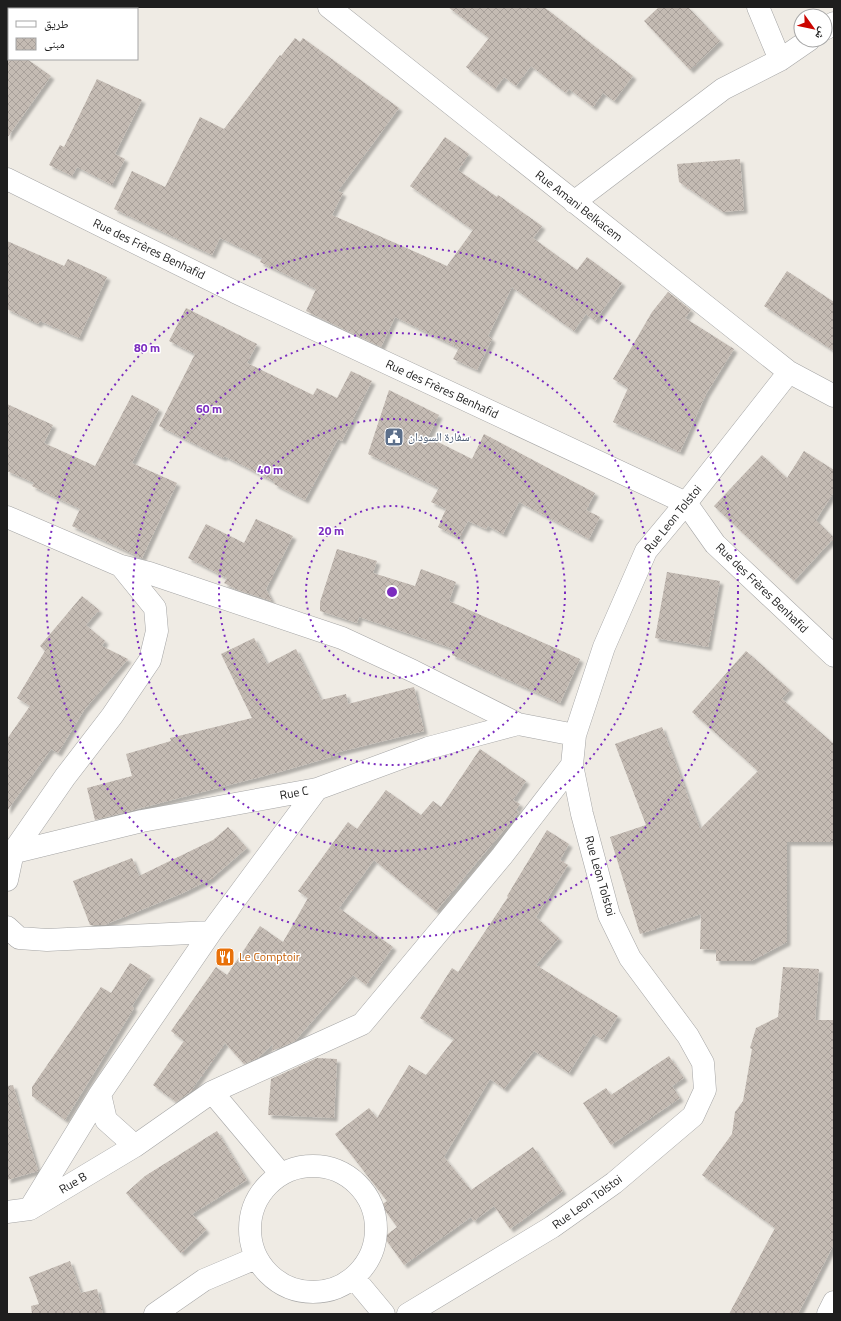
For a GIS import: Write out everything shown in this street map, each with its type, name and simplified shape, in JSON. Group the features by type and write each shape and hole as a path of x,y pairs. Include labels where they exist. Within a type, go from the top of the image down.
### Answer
{"street":[{"name":"Rue Amani Belkacem","path":"329,7 789,372 834,396"},
{"path":"758,7 780,60"},
{"path":"574,202 723,89 780,60 797,48"},
{"name":"Rue des Frères Benhafid","path":"7,179 242,295 686,503 715,544 834,656"},
{"name":"Rue Leon Tolstoi","path":"408,1314 552,1227 614,1183 693,1116 705,1090 703,1063 688,1036 630,958 609,915 582,814 572,765 575,734 604,647 646,551 686,503 789,372"},
{"path":"7,517 121,566 150,573 342,638 413,671 518,724"},
{"path":"7,880 10,853 65,777 112,716 150,660 157,631 155,608 121,566"},
{"name":"Rue C","path":"10,853 142,821 317,789 428,748 518,724 575,734"},
{"name":"Rue B","path":"7,1212 30,1209 135,1146 212,1092 362,1024 502,856 572,765"},
{"path":"30,1209 100,1094 211,932 317,789"},
{"path":"7,927 19,938 47,940 211,932"},
{"path":"212,1092 281,1174"},
{"path":"100,1094 106,1120 135,1146"},
{"path":"301,1166 322,1166 342,1173 360,1186 371,1204 376,1225 374,1246 364,1266 354,1278 330,1290 308,1292 287,1288 269,1275 256,1258 250,1240 250,1221 255,1202 266,1187 281,1174 301,1166"},
{"path":"155,1314 204,1280 256,1258"},
{"path":"354,1278 384,1314"},
{"path":"828,1314 834,1302"}],"building":[{"path":"448,7 544,7 633,76 614,101 603,93 593,107 569,89 566,93 531,66 516,86 504,77 495,89 466,67 489,38"},
{"path":"659,7 688,7 720,41 690,70 644,21"},
{"path":"295,38 300,42 303,38 399,108 338,191 343,193 332,215 447,266 473,230 410,186 445,137 469,154 458,170 497,197 498,195 542,226 533,238 577,270 587,257 622,283 595,321 586,314 574,331 512,287 488,336 492,339 477,370 453,359 459,348 395,317 381,347 306,311 316,289 260,262 262,258 220,238 212,255 114,209 132,171 165,187 200,117 224,129 280,55 281,56"},
{"path":"7,59 28,60 51,76 7,138"},
{"path":"97,79 142,100 115,154 125,159 112,185 77,167 72,176 49,165 60,145 64,147"},
{"path":"740,159 744,210 723,212 679,182 677,164"},
{"path":"7,241 64,266 68,259 107,277 79,338 40,321 38,324 7,309"},
{"path":"787,271 834,302 834,351 764,306"},
{"path":"668,292 691,310 685,318 734,349 706,394 680,452 613,422 628,388 613,379 652,312"},
{"path":"186,308 257,344 247,363 313,395 317,388 337,398 351,371 372,381 342,441 338,439 305,500 274,484 275,482 248,468 224,456 223,458 159,426 195,354 169,341"},
{"path":"389,390 439,415 428,437 472,459 484,434 595,493 586,510 600,517 589,539 519,502 503,534 488,526 486,529 468,521 459,538 438,527 446,509 431,502 439,488 368,454"},
{"path":"132,395 159,409 132,463 177,483 142,558 72,526 80,509 32,486 34,483 7,471 7,404 53,425 44,443 95,466"},
{"path":"804,451 834,470 834,492 816,520 834,538 794,581 714,506 762,455 787,478"},
{"path":"256,519 293,536 266,589 272,601 238,590 224,583 227,578 188,558 206,524 244,543"},
{"path":"337,549 377,561 373,573 415,586 421,569 456,582 449,601 580,659 560,703 452,655 454,649 359,617 357,623 320,611 320,602"},
{"path":"667,572 720,581 708,647 655,638"},
{"path":"82,596 99,610 86,625 105,641 102,646 128,659 84,710 58,753 51,749 7,811 7,739 30,706 17,698 45,651 40,646"},
{"path":"254,638 267,664 296,649 321,700 346,694 348,704 414,687 424,731 335,753 338,755 283,771 95,820 87,788 132,776 126,754 171,741 170,738 252,718 221,654"},
{"path":"746,651 790,690 782,699 834,744 834,842 787,842 787,942 751,961 716,961 716,950 700,949 701,914 640,934 610,837 646,825 615,744 662,727 700,829 758,771 692,712"},
{"path":"480,749 526,781 513,800 520,804 516,810 519,812 436,911 374,860 339,908 393,947 366,985 353,975 295,1041 272,1051 273,1044 259,1057 244,1064 225,1043 190,1092 176,1102 153,1085 184,1041 171,1031 216,967 227,975 260,926 283,942 308,898 298,891 348,822 357,829 386,790 421,815 433,801 441,807"},
{"path":"228,827 247,848 211,879 183,893 104,925 90,925 73,881 132,858 139,876 213,840"},
{"path":"547,830 569,844 560,860 568,865 536,917 559,938 536,965 618,1016 603,1040 593,1034 569,1073 534,1051 504,1089 490,1079 444,1157 471,1190 533,1147 563,1191 510,1229 494,1206 474,1221 471,1217 404,1265 384,1237 397,1227 381,1205 387,1201 335,1134 369,1108 377,1118 409,1065 426,1075 454,1039 420,1018 452,968 458,972 508,897 507,896"},
{"path":"130,963 151,976 132,1006 134,1008 65,1120 32,1096 32,1087 101,987 111,993"},
{"path":"783,967 819,969 815,1020 834,1020 834,1244 798,1314 729,1314 775,1228 702,1175 732,1134 735,1112 743,1101 752,1049 750,1048 756,1028 778,1017"},
{"path":"669,1056 684,1078 672,1086 680,1098 611,1145 583,1103 606,1088 611,1095"},
{"path":"317,1058 337,1059 334,1118 268,1115 271,1079"},
{"path":"13,1085 38,1171 7,1180 7,1086"},
{"path":"217,1131 247,1180 192,1214 206,1230 181,1253 126,1193 145,1176"},
{"path":"70,1261 81,1293 97,1289 103,1314 32,1314 31,1306 39,1304 29,1277"}],"place":[{"name":"سفارة السودان","path":"394,437"},
{"name":"Le Comptoir","path":"225,957"}]}
